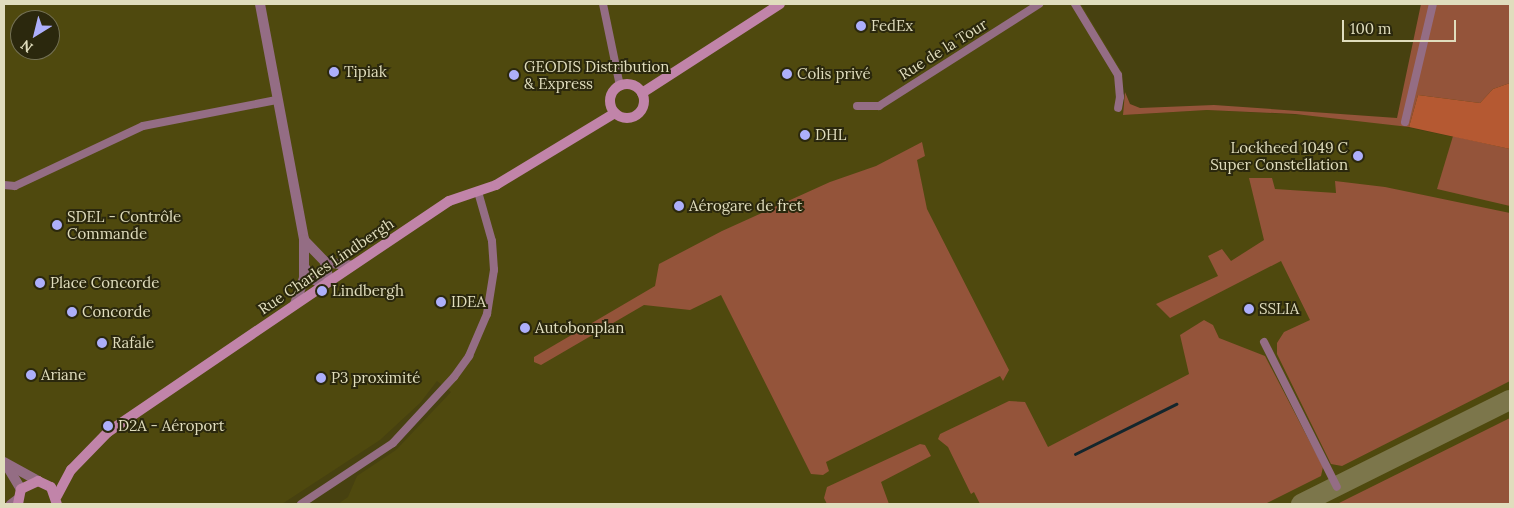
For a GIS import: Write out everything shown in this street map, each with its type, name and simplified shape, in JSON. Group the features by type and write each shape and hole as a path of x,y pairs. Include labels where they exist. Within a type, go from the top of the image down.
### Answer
{"main road":[{"path":"642,92 780,4"},
{"path":"620,86 635,86 642,92 644,103 635,116 624,118 615,113 610,98 620,86"},
{"name":"Rue Charles Lindbergh","path":"57,500 71,470 118,424 449,201 478,192 615,113"},
{"name":"Rue Charles Lindbergh","path":"17,499 42,482 71,470"},
{"path":"42,482 57,500"}],"street":[{"path":"260,4 304,239 305,268 295,304"},
{"path":"603,4 620,86"},
{"name":"Rue de la Tour","path":"857,106 879,106 1039,4"},
{"path":"1075,4 1118,75 1120,97 1118,108"},
{"path":"1405,122 1433,4"},
{"path":"4,185 16,186 143,126 277,100"},
{"path":"301,504 393,443 442,391 469,356 487,314 494,270 492,241 478,192"},
{"path":"304,239 325,262 352,266"},
{"path":"305,268 313,279 326,284 325,262"},
{"path":"1264,342 1337,487"},
{"path":"5,464 42,482"},
{"path":"5,464 17,499"}],"shaded area":[{"path":"4,4 1081,4 1122,72 1124,115 1207,110 1339,117 1382,122 1510,149 1510,504 338,504 348,497 357,476 396,450 451,392 437,381 420,403 380,440 282,504 4,504"},
{"path":"1421,4 1510,4 1510,83 1493,89 1480,103 1418,95 1409,127 1295,114 1207,110 1123,115 1125,92 1130,104 1140,108 1214,105 1397,118"},
{"path":"1510,83 1510,149 1409,127 1418,95 1480,103 1493,89"},
{"path":"1453,136 1510,149 1510,206 1437,189"},
{"path":"922,142 925,156 917,160 927,209 1009,370 1003,381 1000,376 826,462 829,471 823,475 811,474 721,295 690,310 644,305 541,365 534,362 534,357 655,286 659,264 722,231 830,182 876,166"},
{"path":"1249,178 1272,178 1275,189 1336,193 1335,181 1385,187 1510,213 1510,381 1342,466 1331,464 1277,354 1277,343 1284,332 1310,320 1281,261 1170,318 1156,304 1218,276 1208,256 1222,249 1231,261 1264,240"},
{"path":"1204,320 1213,325 1219,338 1265,356 1323,467 1321,476 1265,504 980,504 974,492 971,494 948,447 938,439 940,434 1009,401 1025,402 1048,447 1189,374 1180,335"},
{"path":"1510,418 1510,504 1337,504"},
{"path":"920,444 925,445 931,456 881,482 889,504 827,504 824,498 827,487"}],"waterway":[{"path":"1075,454 1176,404"}],"taxiway":[{"path":"1301,504 1510,400"}],"place":[{"name":"FedEx","path":"861,26"},
{"name":"Tipiak","path":"334,72"},
{"name":"Colis privé","path":"787,74"},
{"name":"GEODIS Distribution & Express","path":"514,75"},
{"name":"DHL","path":"805,135"},
{"name":"Lockheed 1049 C Super Constellation","path":"1358,156"},
{"name":"Aérogare de fret","path":"679,206"},
{"name":"SDEL - Contrôle Commande","path":"57,225"},
{"name":"Place Concorde","path":"40,283"},
{"name":"Lindbergh","path":"322,291"},
{"name":"IDEA","path":"441,302"},
{"name":"SSLIA","path":"1249,309"},
{"name":"Concorde","path":"72,312"},
{"name":"Autobonplan","path":"525,328"},
{"name":"Rafale","path":"102,343"},
{"name":"Ariane","path":"31,375"},
{"name":"P3 proximité","path":"321,378"},
{"name":"D2A - Aéroport","path":"108,426"}]}
